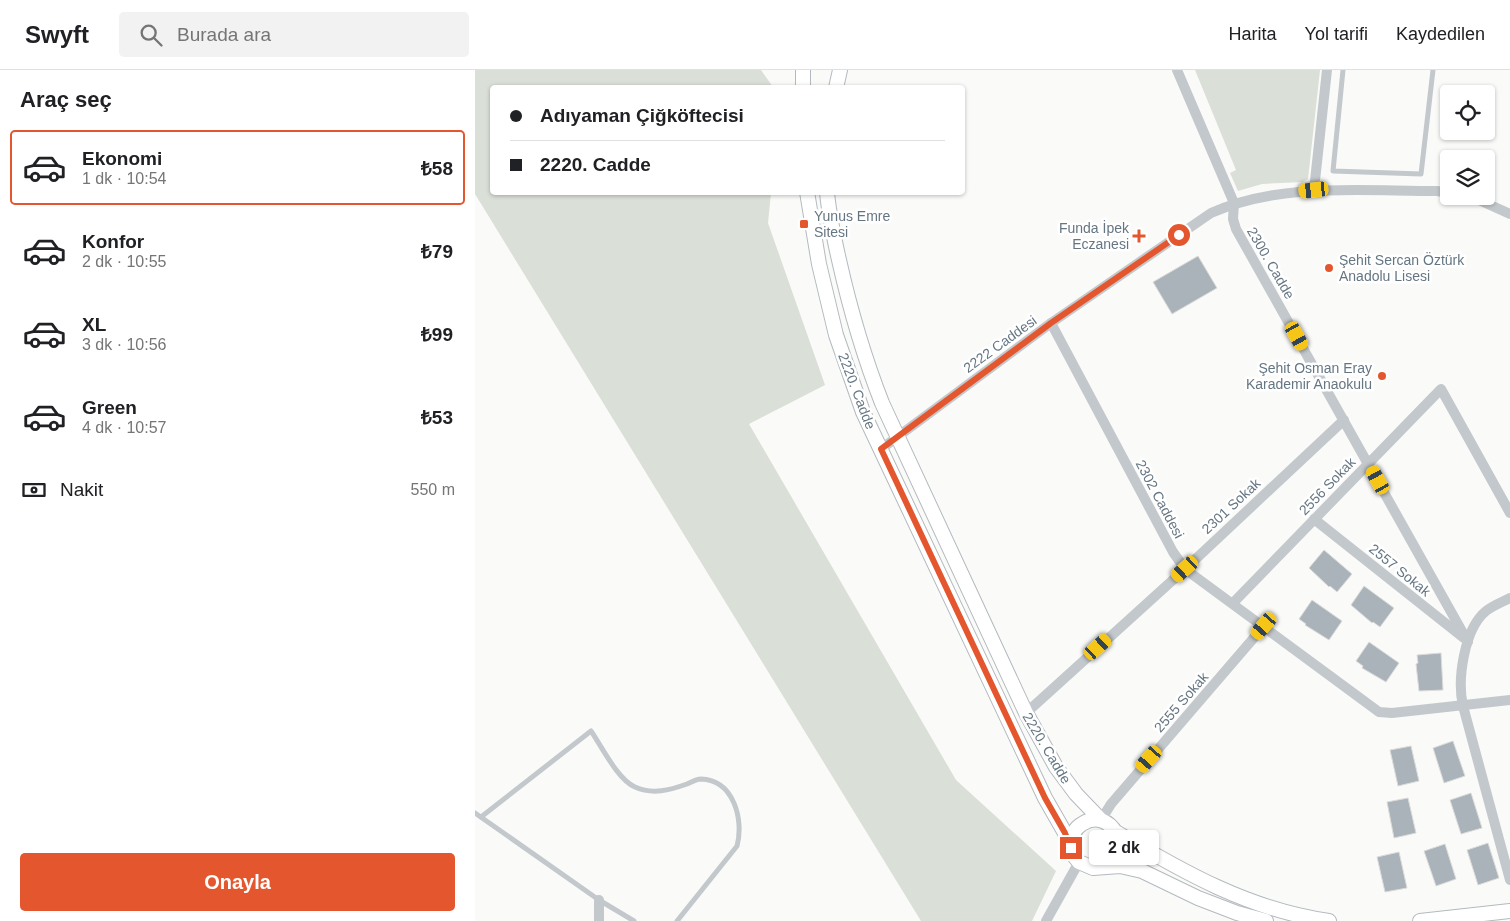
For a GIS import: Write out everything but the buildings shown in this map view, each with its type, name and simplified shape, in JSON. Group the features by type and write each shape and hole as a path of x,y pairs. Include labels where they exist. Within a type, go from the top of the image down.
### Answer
{"street":[{"path":"803,70 803,85"},
{"path":"837,85 840,70"},
{"name":"2300. Cadde","path":"1177,70 1233,203 1233,219 1236,229 1468,642"},
{"path":"1314,190 1327,70"},
{"name":"2222 Caddesi","path":"881,449 1051,323 1211,213 1233,203 1259,196 1314,190 1440,192"},
{"name":"2220. Cadde","path":"808,195 819,264 835,335 863,412 1041,789 1065,833 1074,856 1079,862"},
{"name":"2220. Cadde","path":"827,195 835,243 867,365 1025,713 1071,788 1101,820 1116,832 1202,882 1276,910 1329,921"},
{"path":"1490,205 1510,214"},
{"name":"2302 Caddesi","path":"1051,323 1173,552 1185,569 1379,712 1392,713 1510,700"},
{"name":"2556 Sokak","path":"1233,603 1441,389 1510,513"},
{"name":"2301 Sokak","path":"1025,713 1185,569 1344,420"},
{"name":"2557 Sokak","path":"1314,519 1468,642"},
{"path":"1510,598 1486,611 1478,620 1468,642 1460,688 1463,706 1510,880"},
{"name":"2555 Sokak","path":"1101,820 1111,804 1264,626"},
{"path":"1071,848 1073,832 1078,826 1093,820 1101,820"},
{"path":"1093,868 1108,864 1114,858 1119,844 1116,832"},
{"path":"1046,921 1079,862 1093,868 1119,866 1142,871 1198,898 1237,914 1266,921"},
{"path":"599,900 599,921"},
{"path":"1420,921 1510,911"}],"lane":[{"path":"1343,70 1333,171 1421,174 1433,70"},
{"path":"481,817 591,731 622,778 634,787 652,792 669,790 700,778 718,782 732,798 738,816 740,833 737,846 677,921"},
{"path":"475,813 599,900 634,921"}],"shaded area":[{"path":"475,70 761,70 772,85 490,85 490,195 771,195 768,223 825,385 749,424 956,780 1056,871 1032,921 921,921 475,194"},
{"path":"1195,70 1320,70 1308,179 1302,182 1262,184 1238,191 1230,173 1236,170"}],"place":[{"name":"Yunus Emre Sitesi","path":"804,224"},
{"name":"Funda İpek Eczanesi","path":"1139,236"},
{"name":"Şehit Sercan Öztürk Anadolu Lisesi","path":"1329,268"},
{"name":"Şehit Osman Eray Karademir Anaokulu","path":"1382,376"}],"route":[{"path":"1071,848 1065,833 1045,798 881,449 1051,323 1179,235"}]}
